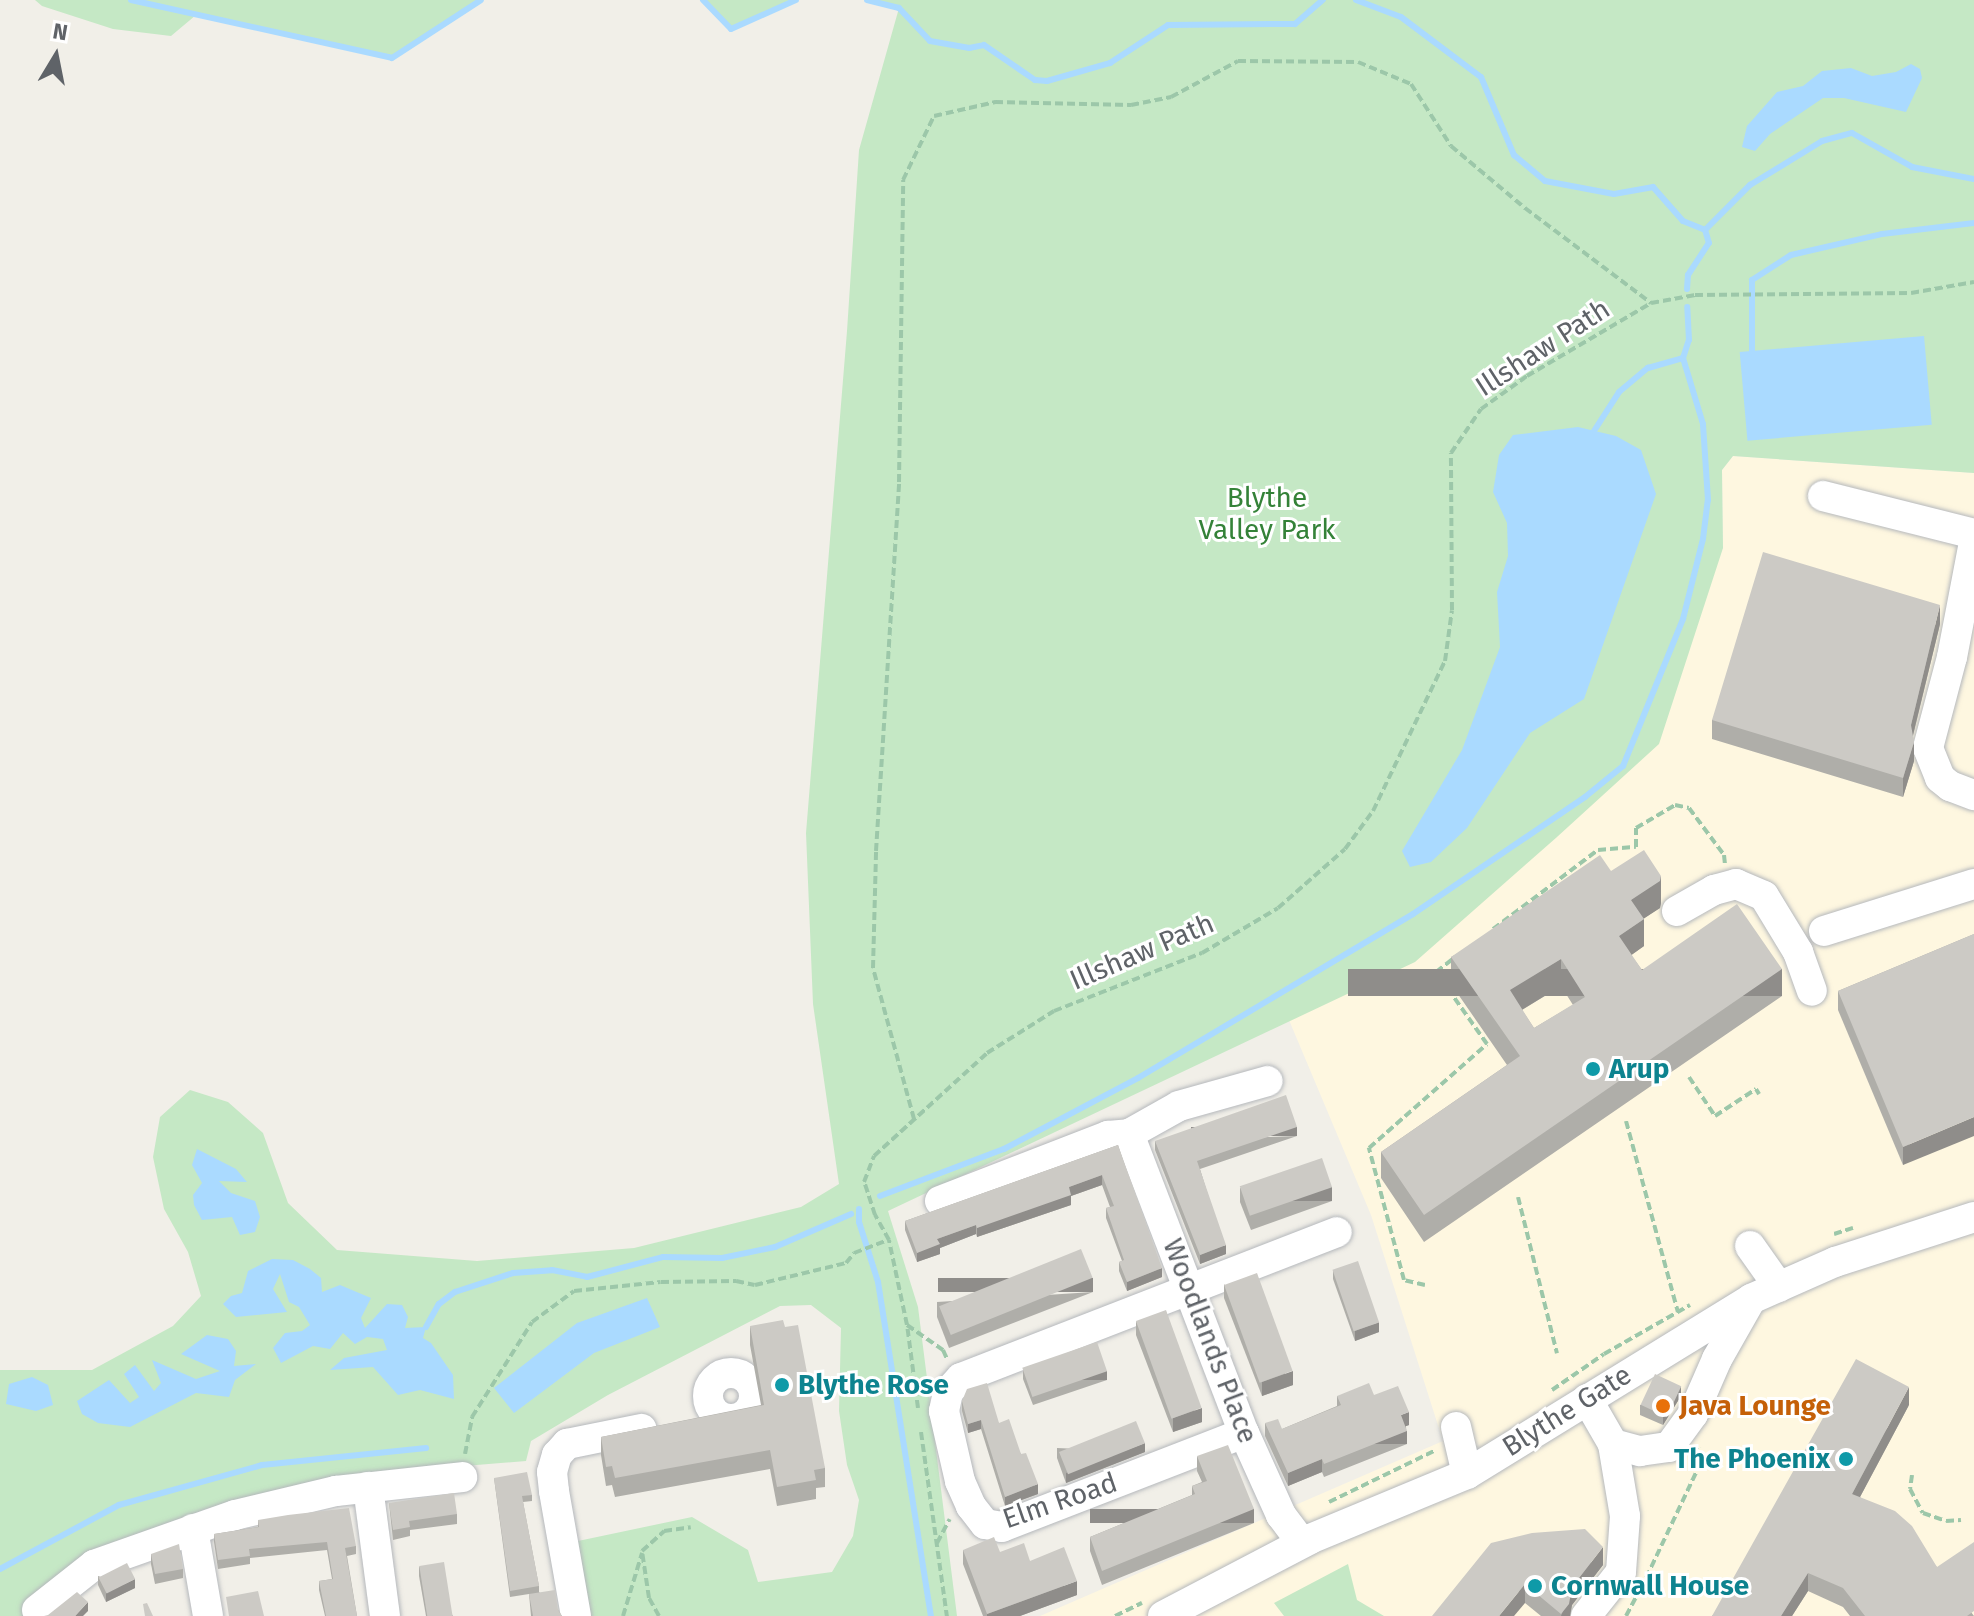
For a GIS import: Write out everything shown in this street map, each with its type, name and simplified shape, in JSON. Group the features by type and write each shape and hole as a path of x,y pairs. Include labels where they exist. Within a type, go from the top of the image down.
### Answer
{"street":[{"path":"1823,496 1974,534"},
{"path":"1974,542 1952,657 1928,748 1940,778 1950,786 1974,795"},
{"path":"1677,911 1736,884 1764,896 1798,952 1812,991"},
{"path":"1824,931 1974,884"},
{"path":"940,1201 1108,1136 1129,1134 1179,1106 1268,1081"},
{"name":"Woodlands Place","path":"1129,1134 1244,1433 1281,1515 1302,1543"},
{"name":"Blythe Gate","path":"1154,1609 1467,1474 1587,1399 1684,1323 1751,1299 1835,1262 1974,1217"},
{"path":"958,1379 1191,1292 1337,1232"},
{"path":"1750,1246 1779,1287"},
{"path":"1613,1444 1640,1451 1669,1447 1693,1414 1717,1359 1751,1299"},
{"name":"Elm Road","path":"958,1379 948,1392 944,1411 960,1481 971,1506 985,1524 1002,1527 1244,1433"},
{"path":"1586,1616 1621,1572 1625,1516 1613,1444 1587,1399"},
{"path":"576,1616 554,1491 552,1472 557,1455 567,1444 693,1420"},
{"path":"1458,1434 1467,1474"},
{"path":"37,1610 94,1565 193,1529 336,1491 462,1477"},
{"path":"378,1486 385,1616"},
{"path":"193,1529 208,1616"}],"path":[{"path":"914,1120 873,968 876,851 899,482 903,180 934,116 995,102 1131,105 1171,97 1238,61 1358,62 1411,84 1451,146 1525,208 1651,303"},
{"name":"Illshaw Path","path":"947,1616 907,1325 889,1240 864,1182 874,1156 987,1053 1054,1011 1202,953 1278,908 1345,849 1373,811 1445,661 1452,610 1451,453 1481,409 1527,376 1651,303 1695,295 1911,293 1974,282"},
{"path":"1486,934 1598,850 1636,847 1636,828 1675,805 1689,808 1724,855 1728,886"},
{"path":"1425,1285 1404,1280 1369,1148 1487,1044 1436,972 1461,953"},
{"path":"1689,1077 1715,1116 1756,1089 1759,1094"},
{"path":"1626,1121 1684,1323"},
{"path":"1518,1197 1557,1353"},
{"path":"1827,1237 1854,1228"},
{"path":"468,1436 472,1417 532,1322 574,1291 661,1282 736,1281 755,1285 846,1263 854,1253 889,1240"},
{"path":"1547,1394 1604,1354 1684,1323 1702,1298"},
{"path":"907,1325 943,1350 958,1379"},
{"path":"1626,1616 1702,1460 1693,1414"},
{"path":"1324,1506 1458,1434"},
{"path":"1912,1475 1910,1489 1923,1513 1946,1521 1961,1520"},
{"path":"623,1616 642,1551 664,1531 691,1527"},
{"path":"642,1551 649,1598 659,1616"},
{"path":"1115,1616 1154,1609"}],"shaded area":[{"path":"1733,456 1974,473 1974,1616 1040,1616 1443,1441 1371,1215 1289,1020 1414,962 1723,548 1722,470"}],"green space":[{"path":"35,0 481,0 392,58 196,15 171,36 113,29 42,6"},
{"path":"703,0 796,0 731,29"},
{"name":"Blythe Valley Park","path":"867,0 1974,0 1974,473 1733,456 1722,470 1723,548 1659,744 1557,837 1415,962 888,1211 918,1307 957,1616 591,1616 578,1541 692,1517 748,1550 758,1582 832,1572 853,1536 859,1500 847,1465 839,1411 841,1328 811,1305 780,1306 608,1395 531,1441 526,1461 342,1476 206,1509 84,1558 25,1616 0,1616 0,1370 92,1370 173,1326 201,1296 188,1252 164,1209 153,1157 160,1117 190,1090 228,1102 263,1133 288,1203 337,1250 477,1261 634,1248 801,1207 839,1184 813,1004 806,833 859,150 899,8"},
{"path":"1348,1564 1357,1600 1384,1616 1284,1616 1274,1603"}],"water":[{"path":"1911,64 1920,69 1922,78 1906,112 1844,98 1823,98 1770,134 1755,151 1742,147 1747,126 1777,92 1803,86 1822,71 1851,68 1872,76 1896,72"},
{"path":"1924,336 1932,425 1747,441 1740,352"},
{"path":"1578,427 1616,436 1641,450 1656,494 1584,699 1530,733 1467,828 1431,862 1410,867 1402,851 1462,750 1500,647 1497,592 1508,556 1507,523 1493,492 1499,455 1513,435"},
{"path":"197,1149 236,1169 247,1182 219,1181 231,1193 255,1201 260,1217 255,1232 240,1235 232,1217 202,1220 194,1205 193,1195 202,1183 192,1165"},
{"path":"272,1259 293,1260 310,1269 321,1278 322,1292 340,1285 371,1298 361,1318 365,1328 387,1304 402,1305 408,1317 405,1328 426,1327 423,1338 431,1343 453,1375 454,1399 420,1390 398,1395 373,1367 330,1370 344,1358 387,1350 383,1339 367,1337 355,1344 343,1333 330,1349 313,1346 281,1363 273,1348 285,1333 302,1331 310,1325 299,1307 289,1302 280,1274 273,1289 287,1312 236,1317 223,1304 231,1296 242,1293 248,1271"},
{"path":"647,1298 660,1327 594,1353 514,1413 494,1388 577,1323"},
{"path":"207,1335 228,1339 236,1351 234,1366 256,1364 235,1380 229,1397 196,1393 130,1427 98,1423 82,1414 77,1401 109,1380 130,1403 139,1397 124,1374 135,1365 154,1391 161,1383 152,1360 196,1379 220,1371 181,1354"},
{"path":"32,1377 48,1385 53,1405 36,1411 6,1404 9,1384"}],"building":[{"path":"1763,552 1940,605 1911,725 1914,742 1903,778 1712,720"},
{"name":"Arup","path":"1644,850 1661,876 1660,881 1631,900 1644,919 1619,936 1642,970 1737,904 1782,969 1424,1215 1381,1152 1520,1056 1451,957 1600,855 1611,871","holes":["1561,959 1585,997 1534,1028 1510,990"]},
{"path":"1974,934 1974,1117 1903,1147 1838,991"},
{"path":"1286,1095 1297,1127 1197,1161 1226,1245 1200,1255 1155,1141"},
{"path":"1118,1145 1162,1268 1127,1282 1119,1262 1124,1260 1106,1208 1114,1206 1102,1175 1069,1187 1071,1195 937,1239 940,1244 917,1253 905,1221"},
{"path":"1322,1158 1332,1187 1250,1216 1240,1186"},
{"path":"1081,1249 1093,1278 951,1335 939,1306"},
{"path":"1358,1261 1379,1322 1354,1331 1332,1270"},
{"path":"1257,1273 1293,1371 1260,1383 1224,1285"},
{"path":"1166,1310 1202,1408 1171,1419 1136,1321"},
{"name":"Blythe Rose","path":"783,1320 785,1327 798,1325 825,1468 814,1470 816,1480 777,1487 770,1450 615,1478 612,1466 606,1467 601,1437 764,1405 750,1326"},
{"path":"1097,1342 1107,1371 1032,1397 1022,1368"},
{"name":"The Phoenix","path":"1856,1359 1909,1387 1852,1494 1895,1511 1912,1526 1937,1567 1974,1542 1974,1611 1967,1616 1865,1616 1843,1588 1808,1573 1781,1616 1712,1616"},
{"path":"1655,1374 1681,1386 1667,1417 1641,1405"},
{"path":"987,1383 999,1423 1009,1419 1021,1454 1026,1453 1038,1484 1005,1497 981,1420 968,1424 962,1401 967,1389"},
{"path":"1369,1383 1374,1395 1398,1386 1409,1412 1401,1415 1407,1431 1324,1464 1322,1459 1288,1473 1265,1423 1278,1419 1282,1429 1341,1405 1337,1396"},
{"path":"1136,1421 1145,1443 1068,1474 1059,1452"},
{"path":"1228,1445 1254,1509 1102,1571 1090,1537 1195,1494 1192,1486 1207,1481 1197,1456"},
{"path":"527,1472 532,1495 522,1496 539,1586 510,1591 494,1478"},
{"path":"454,1493 457,1514 409,1521 410,1527 393,1530 389,1503"},
{"path":"349,1508 356,1546 345,1548 357,1616 326,1616 319,1581 333,1579 327,1542 249,1549 250,1556 218,1560 214,1534 259,1527 258,1520"},
{"name":"Cornwall House","path":"1585,1529 1603,1547 1572,1587 1569,1604 1561,1614 1525,1584 1499,1616 1432,1616 1491,1543 1532,1533"},
{"path":"994,1537 1000,1552 1024,1543 1030,1561 1064,1547 1077,1581 987,1614 963,1550"},
{"path":"179,1544 183,1569 155,1574 151,1554"},
{"path":"444,1562 453,1616 427,1616 419,1566"},
{"path":"127,1563 135,1579 107,1594 98,1578"},
{"path":"555,1590 562,1616 533,1616 529,1594"},
{"path":"258,1591 264,1616 229,1616 226,1597"},
{"path":"77,1592 88,1602 75,1616 44,1616 48,1615"},
{"path":"147,1603 153,1616 145,1616 143,1604"}],"waterway":[{"path":"131,0 392,58 481,0"},
{"path":"703,0 731,29 796,0"},
{"path":"867,0 899,8 930,41 969,48 984,45 1035,80 1047,81 1110,63 1168,25 1295,24 1323,0"},
{"path":"1356,0 1401,17 1481,77 1514,155 1545,181 1614,194 1653,187 1683,221 1705,230 1750,185 1822,141 1852,133 1912,167 1974,179"},
{"path":"1752,357 1752,280 1791,255 1882,234 1974,223"},
{"path":"1687,289 1688,275 1709,243 1705,230"},
{"path":"1594,431 1619,392 1648,368 1683,358 1689,340 1687,307"},
{"path":"880,1196 1004,1149 1138,1078 1413,914 1585,797 1623,766 1683,619 1703,539 1708,500 1703,424 1683,358"},
{"path":"859,1209 859,1222 878,1282 931,1616"},
{"path":"426,1327 439,1304 455,1292 513,1273 552,1270 587,1277 663,1257 722,1258 775,1247 851,1214"},
{"path":"0,1569 119,1505 262,1465 426,1448"}],"place":[{"name":"Arup","path":"1593,1069"},
{"name":"Blythe Rose","path":"782,1385"},
{"name":"Java Lounge","path":"1663,1406"},
{"name":"The Phoenix","path":"1846,1459"},
{"name":"Cornwall House","path":"1535,1586"}]}
